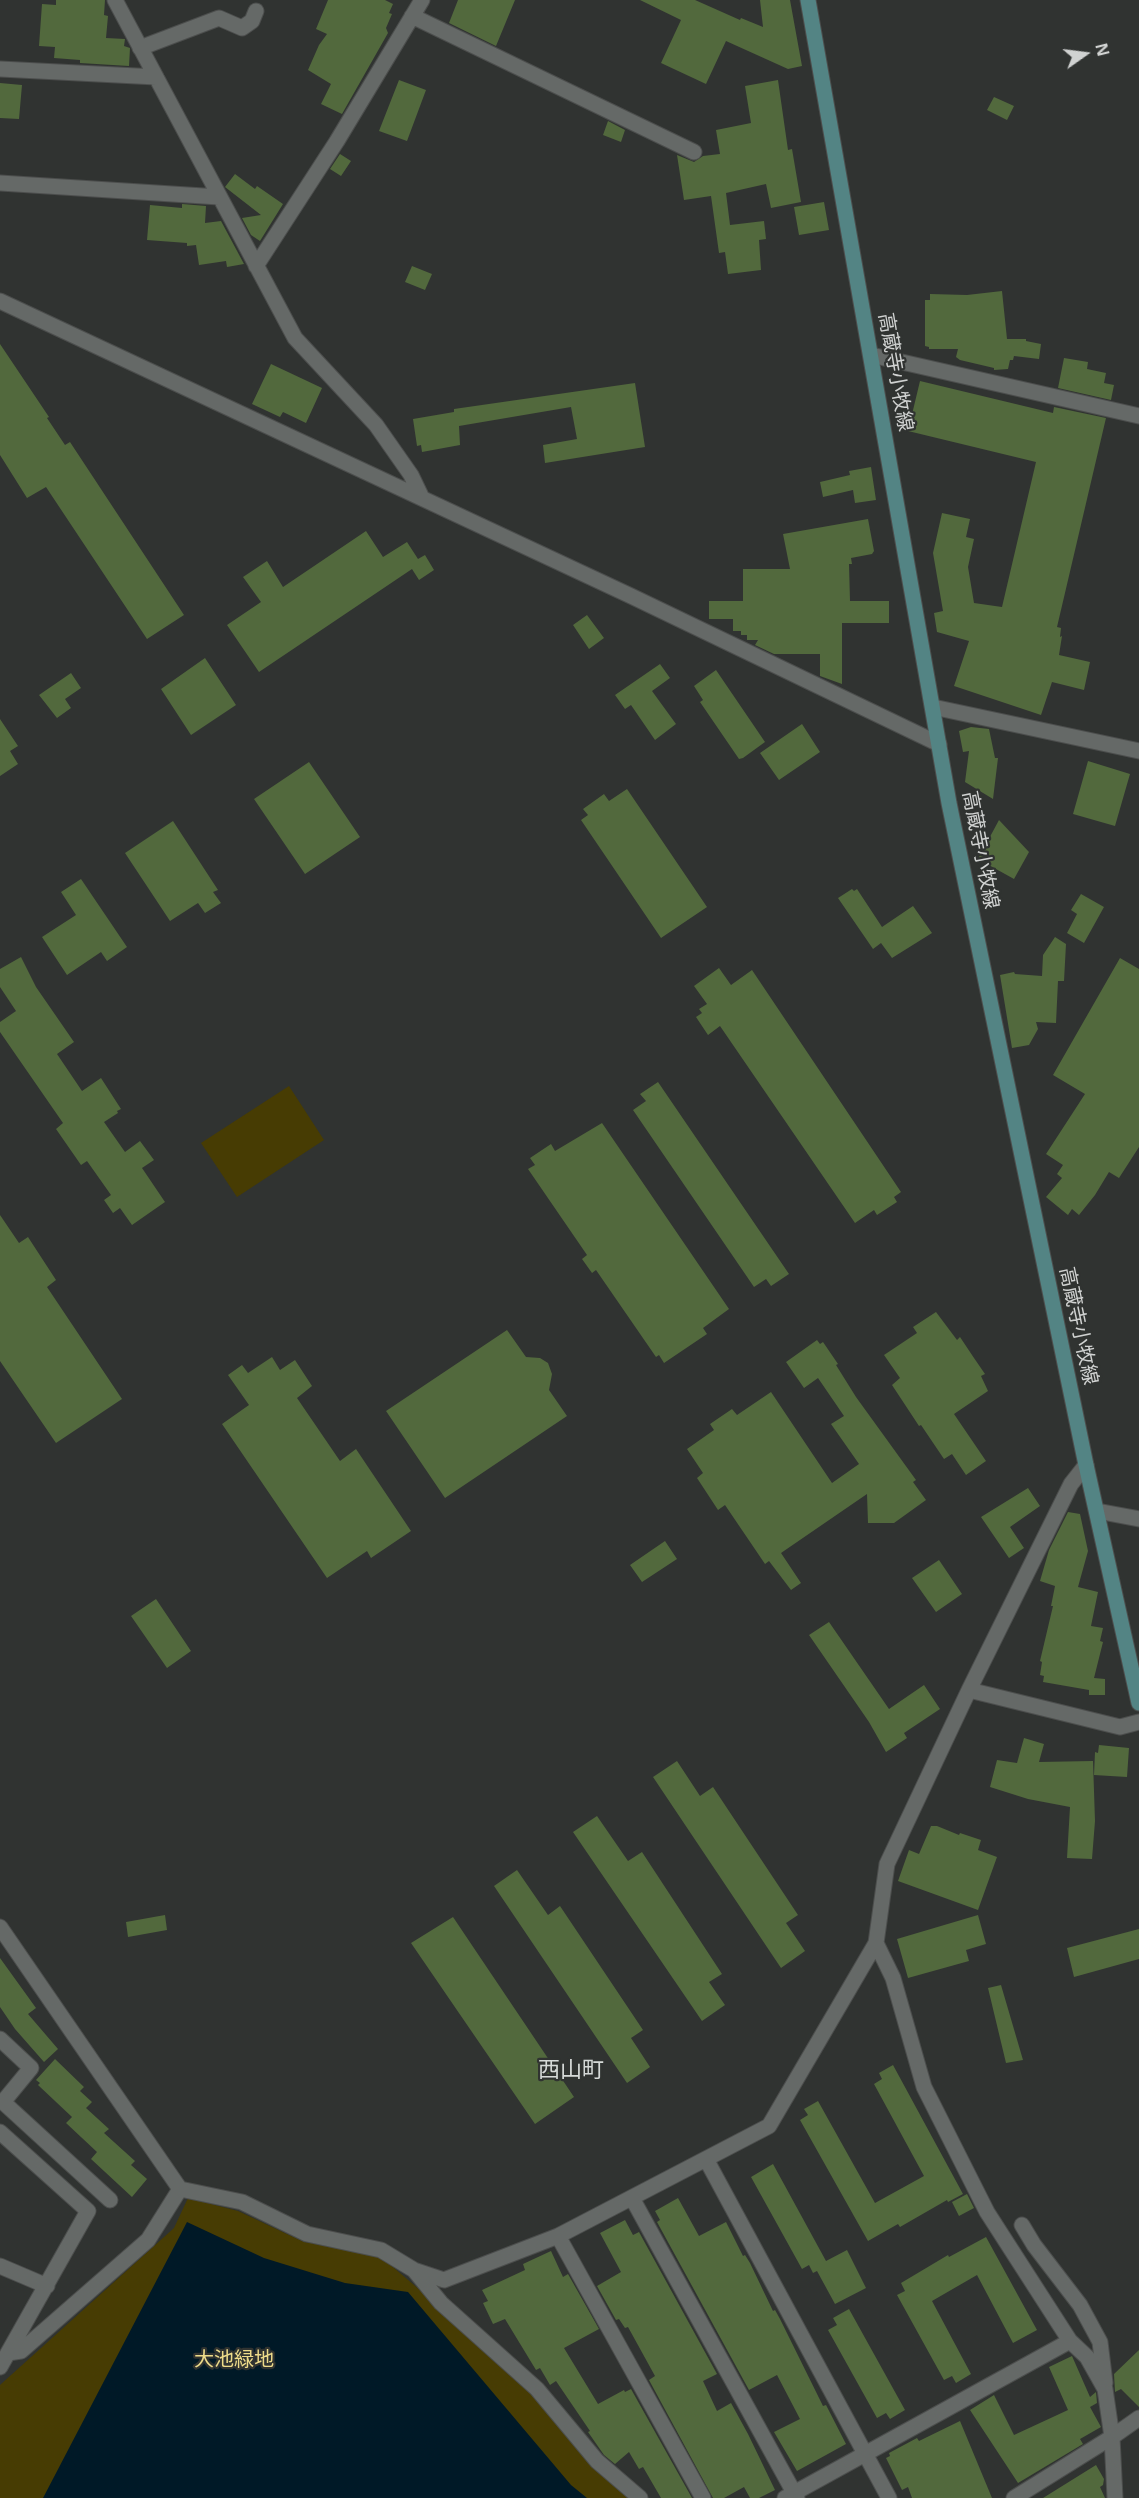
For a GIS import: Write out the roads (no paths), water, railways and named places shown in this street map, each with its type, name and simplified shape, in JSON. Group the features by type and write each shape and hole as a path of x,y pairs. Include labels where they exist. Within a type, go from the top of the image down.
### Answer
{"main road":[{"name":"高蔵寺小牧線","path":"808,0 939,744 1086,1465 1139,1703"}],"street":[{"path":"115,0 296,338 376,425 411,475 422,498"},
{"path":"256,266 337,141 422,0"},
{"path":"140,48 219,18 242,28 252,21 256,11"},
{"path":"412,16 694,152"},
{"path":"0,69 156,77"},
{"path":"0,183 219,197"},
{"path":"0,301 631,596 939,744"},
{"path":"871,355 1139,416"},
{"path":"933,707 1139,751"},
{"path":"0,1927 180,2189 242,2202 307,2234 381,2250 414,2270 444,2280 558,2236 770,2126 876,1944 887,1864 969,1690 1071,1484 1086,1465"},
{"path":"1096,1511 1139,1519"},
{"path":"969,1690 1120,1727 1139,1722"},
{"path":"876,1944 893,1978 924,2087 987,2212 1070,2341 1087,2357 1106,2389"},
{"path":"0,2040 31,2068 3,2102 110,2200"},
{"path":"0,2132 87,2211 0,2367"},
{"path":"706,2159 890,2498"},
{"path":"8,2353 21,2350 148,2240 180,2189"},
{"path":"632,2198 792,2496 1070,2341"},
{"path":"1022,2225 1034,2246 1080,2305 1100,2342 1112,2437 1115,2498"},
{"path":"558,2236 703,2498"},
{"path":"0,2266 47,2286"},
{"path":"414,2270 441,2303 537,2390 597,2462 640,2498"},
{"path":"1014,2498 1139,2418"}],"water":[{"name":"大池緑地","path":"187,2222 264,2258 345,2283 408,2292 571,2485 587,2498 43,2498"}],"district":[{"name":"西山町","path":"571,2071"}]}
